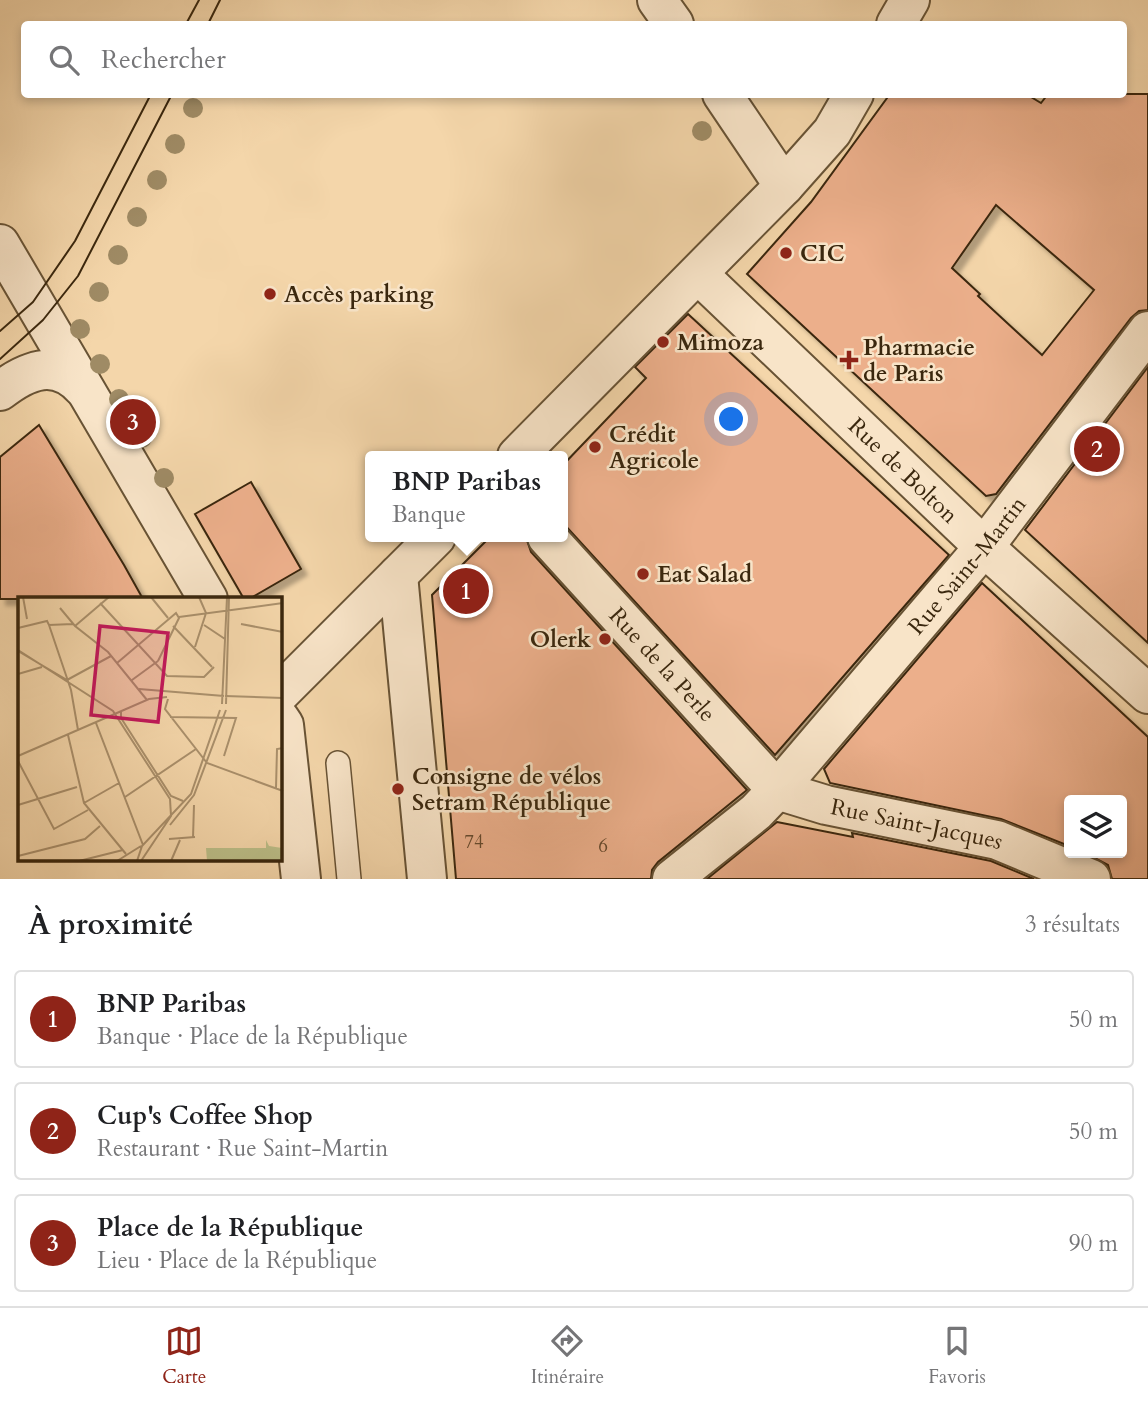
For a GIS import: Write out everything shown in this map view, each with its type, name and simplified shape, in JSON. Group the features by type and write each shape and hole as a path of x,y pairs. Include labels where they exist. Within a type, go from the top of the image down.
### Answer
{"street":[{"path":"657,0 672,21"},
{"path":"898,21 910,0"},
{"path":"725,98 784,186"},
{"path":"523,451 711,286 784,186 832,132 852,98"},
{"path":"0,244 207,597"},
{"name":"Rue de Bolton","path":"711,286 984,547 1148,695"},
{"name":"Rue Saint-Martin","path":"672,879 756,812 777,790 984,547 1148,331"},
{"path":"2,390 24,374 49,370 71,377 83,388"},
{"path":"282,712 398,575 431,542"},
{"name":"Rue de la Perle","path":"552,542 777,790"},
{"path":"398,575 427,879"},
{"path":"282,721 301,879"},
{"name":"Rue Saint-Jacques","path":"777,790 825,804 997,840 1091,879"}],"lane":[{"path":"338,763 349,879"}],"building":[{"path":"1127,94 1148,94 1148,310 1139,311 1131,318 996,494 986,496 747,274 811,202 887,98 1033,98 1041,103 1045,98 1127,98","holes":["996,205 1094,290 1042,355 952,268"]},
{"path":"688,314 949,555 775,755 568,529 568,460 646,378 635,367"},
{"path":"1148,367 1148,643 1025,530"},
{"path":"39,425 142,597 0,599 0,457"},
{"path":"251,482 301,569 252,597 243,597 195,514"},
{"path":"485,542 528,542 531,552 747,790 658,862 652,870 651,879 456,879 432,595"},
{"path":"982,583 1148,737 1148,879 1112,879 1108,865 1095,858 1127,858 1127,795 1064,795 1064,844 1001,819 830,783 824,769"},
{"path":"777,822 853,837 852,833 991,861 1034,879 707,879"}],"tram line":[{"path":"188,21 199,0"},
{"path":"210,21 220,0"},
{"path":"0,331 33,302 75,241 149,98"},
{"path":"0,359 43,320 78,276 170,98"}],"place":[{"name":"CIC","path":"786,253"},
{"name":"Accès parking","path":"270,294"},
{"name":"Mimoza","path":"663,342"},
{"name":"Pharmacie de Paris","path":"849,360"},
{"name":"Place de la République","path":"133,422"},
{"name":"Crédit Agricole","path":"595,447"},
{"name":"Cup's Coffee Shop","path":"1097,449"},
{"name":"Eat Salad","path":"643,574"},
{"name":"BNP Paribas","path":"466,591"},
{"name":"Olerk","path":"605,639"},
{"name":"Consigne de vélos Setram République","path":"398,789"}]}
